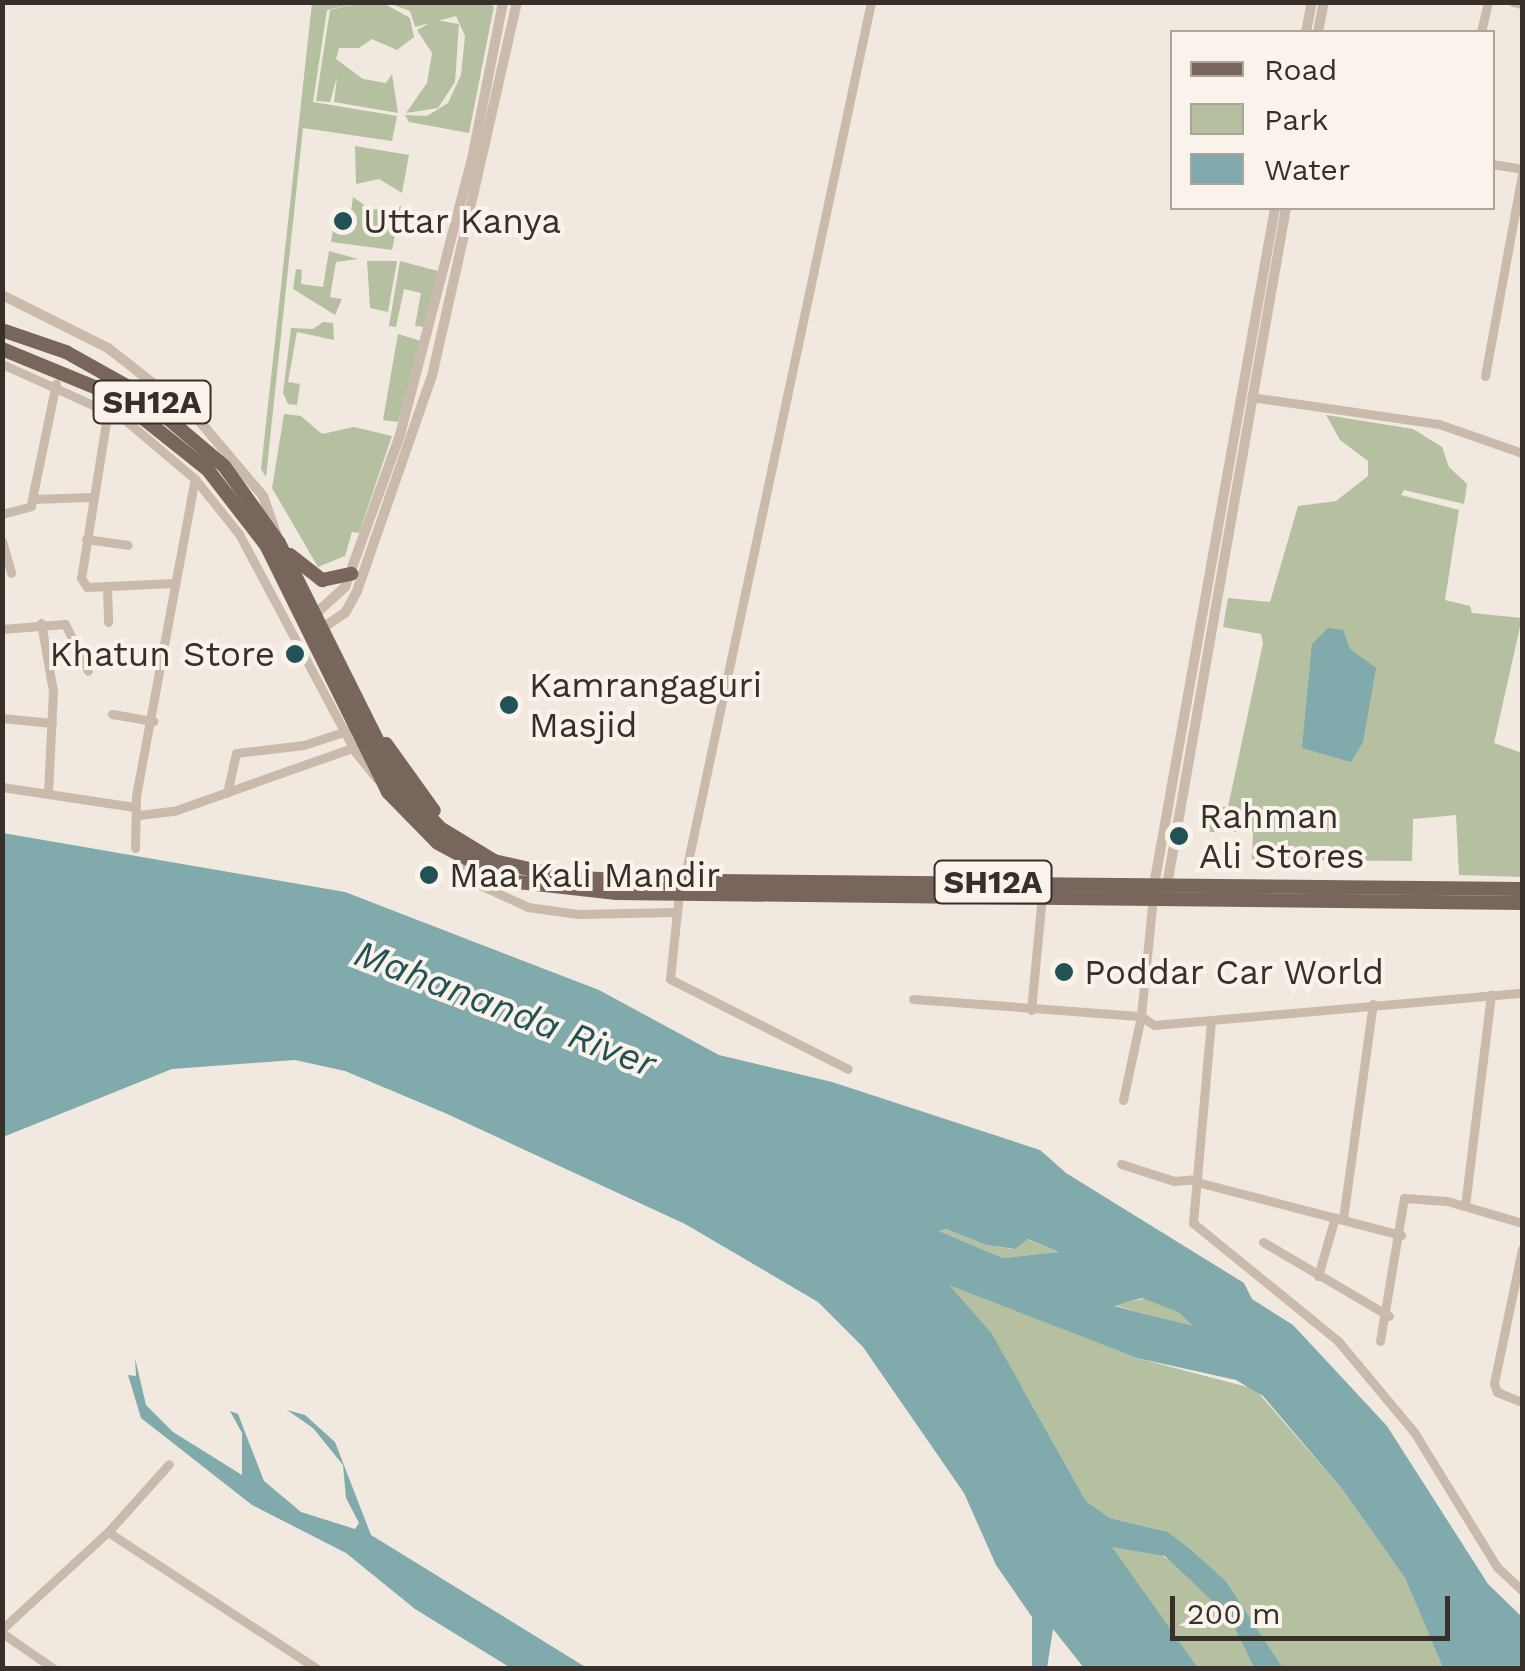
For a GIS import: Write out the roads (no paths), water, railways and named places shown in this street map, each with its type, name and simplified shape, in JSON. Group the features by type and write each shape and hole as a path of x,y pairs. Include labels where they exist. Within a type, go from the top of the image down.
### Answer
{"main road":[{"name":"SH12A","path":"2,330 84,361 179,422 224,466 279,543 348,730 391,796 424,832 528,893 575,901 682,886 1522,889"},
{"name":"SH12A","path":"2,349 114,395 191,453 255,528 354,701 425,802 469,855 551,875 682,886 1042,896 1159,890 1522,903"},
{"path":"279,543 316,578 350,574"}],"street":[{"path":"309,628 338,598 350,574 406,434 503,2"},
{"path":"309,628 345,612 372,557 473,214 517,2"},
{"path":"848,1069 670,979 676,912 871,2"},
{"path":"1306,30 1312,2"},
{"path":"1318,30 1324,2"},
{"path":"1481,30 1488,2"},
{"path":"1513,2 1522,4"},
{"path":"1485,376 1522,172 1495,165"},
{"path":"1124,1100 1275,210"},
{"path":"1159,890 1286,210"},
{"path":"459,211 473,214"},
{"path":"2,296 108,348 196,417 263,496 279,543"},
{"path":"2,364 56,384 108,410 194,479 309,628"},
{"path":"2,514 31,506 56,384"},
{"path":"1251,397 1439,424 1522,453"},
{"path":"108,410 91,498 83,584 107,588 172,584"},
{"path":"135,848 137,811 172,584 194,479"},
{"path":"32,499 91,498"},
{"path":"86,539 128,545"},
{"path":"2,541 11,573"},
{"path":"359,553 372,557"},
{"path":"107,588 108,622"},
{"path":"41,623 52,723 48,792"},
{"path":"2,629 41,623 71,629 88,671"},
{"path":"112,714 152,720"},
{"path":"2,718 52,723"},
{"path":"226,793 236,754 304,745 348,730"},
{"path":"2,787 48,792 137,811 226,793 357,747"},
{"path":"469,855 461,873 528,907 578,914 676,912"},
{"path":"1031,1010 1042,896"},
{"path":"913,999 1141,1016 1154,1025 1522,994"},
{"path":"1466,1206 1491,995"},
{"path":"1318,1276 1339,1218 1373,1004"},
{"path":"1212,1021 1193,1224 1338,1341 1414,1432 1497,1567 1522,1590"},
{"path":"1121,1164 1174,1181 1196,1181 1402,1236"},
{"path":"1380,1341 1389,1316 1407,1196 1466,1206 1522,1223"},
{"path":"1263,1242 1389,1316"},
{"path":"1522,1249 1518,1308 1494,1383 1497,1392 1522,1402"},
{"path":"53,1668 2,1631 108,1532 170,1464"},
{"path":"108,1532 316,1668"}],"water":[{"path":"1328,628 1343,630 1350,649 1376,668 1363,742 1351,762 1302,748 1312,644"},
{"name":"Mahananda River","path":"3,833 345,892 599,990 719,1055 832,1082 1040,1150 1066,1173 1244,1283 1252,1299 1293,1325 1387,1426 1488,1584 1522,1617 1522,1668 1443,1668 1405,1578 1342,1489 1263,1396 1236,1380 1137,1358 949,1285 992,1334 1086,1501 1110,1518 1168,1532 1188,1547 1226,1581 1283,1668 1254,1668 1230,1618 1165,1556 1112,1547 1198,1668 1084,1668 1053,1629 1047,1668 1032,1668 1032,1617 996,1565 964,1493 863,1347 818,1302 685,1224 445,1113 345,1071 295,1060 172,1069 3,1137","holes":["946,1229 986,1245 1015,1249 1028,1239 1059,1252 1003,1258 939,1231","1142,1298 1178,1312 1193,1326 1114,1306"]},
{"path":"135,1358 146,1405 173,1432 242,1475 242,1433 230,1411 238,1414 264,1481 301,1512 355,1529 359,1523 346,1498 343,1465 313,1428 287,1410 305,1415 335,1442 371,1535 587,1668 511,1668 415,1609 346,1553 252,1505 141,1418 128,1375 136,1376"}],"place":[{"name":"Uttar Kanya","path":"343,221"},
{"name":"Khatun Store","path":"295,654"},
{"name":"Kamrangaguri Masjid","path":"509,705"},
{"name":"Rahman Ali Stores","path":"1179,836"},
{"name":"Maa Kali Mandir","path":"429,875"},
{"name":"Poddar Car World","path":"1064,972"}]}
